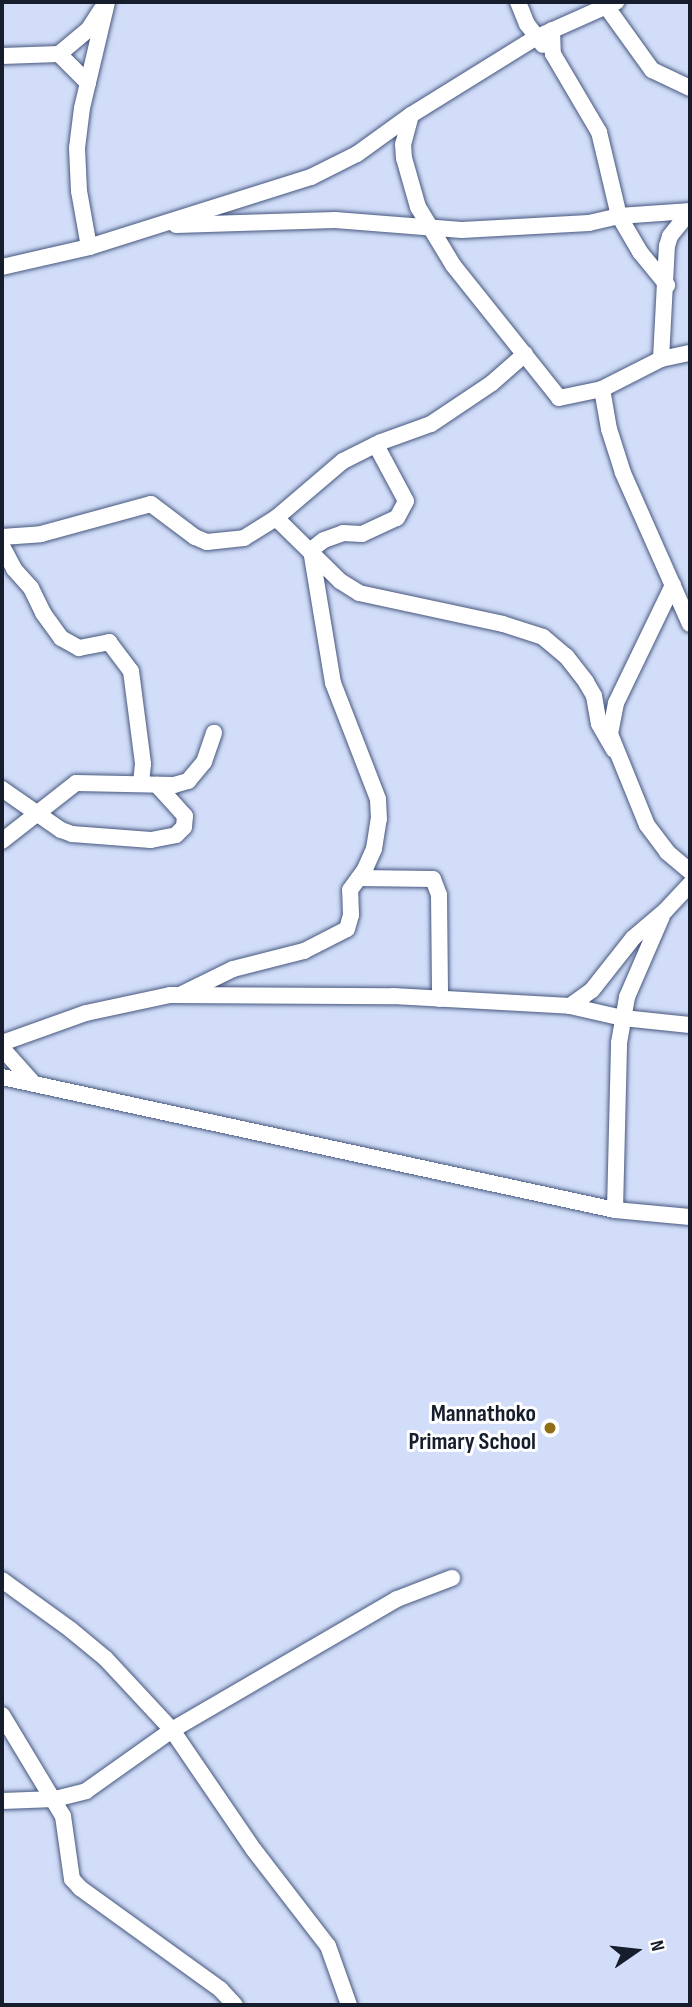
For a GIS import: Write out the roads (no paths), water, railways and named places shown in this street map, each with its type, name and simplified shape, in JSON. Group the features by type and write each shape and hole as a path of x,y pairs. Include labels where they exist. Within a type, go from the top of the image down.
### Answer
{"street":[{"path":"518,2 535,38 553,54 599,132 619,216 640,252 667,285"},
{"path":"2,267 89,247 311,177 357,154 411,115 535,38 611,4 653,70 690,88"},
{"path":"2,57 59,54 88,30 103,5"},
{"path":"89,247 77,168 88,83 103,5"},
{"path":"552,30 553,54"},
{"path":"59,54 88,83"},
{"path":"411,115 403,144 404,158 418,207 453,265 559,398 602,389 661,359 690,353"},
{"path":"160,224 335,220 472,230 589,223 619,216 690,211"},
{"path":"661,359 670,236 690,211"},
{"path":"2,537 41,534 150,504 195,537 207,542 244,538 276,518 323,475 376,445 432,424 492,383 525,354"},
{"path":"602,389 609,429 623,473 690,624"},
{"path":"312,550 324,540 343,533 362,534 397,518 406,501 376,445"},
{"path":"276,518 312,550 340,581 359,593 503,624 543,637 566,656 594,696 599,724 614,750 647,825 667,852 690,871"},
{"path":"2,546 14,569 31,588 43,613 61,638 79,648 109,642 131,671 143,764 149,785 185,816 184,827 165,839 72,834 61,830 2,789"},
{"path":"180,995 233,970 274,956 304,951 347,929 351,915 350,890 374,849 379,820 378,799 333,682 312,550"},
{"path":"614,750 610,734 616,703 673,585"},
{"path":"2,841 36,811 76,783 174,785 188,781 204,762 214,733"},
{"path":"359,878 433,879 439,895 440,999"},
{"path":"570,1006 592,990 633,937 665,911 690,884"},
{"path":"615,1210 616,1084 623,1018 637,968 665,911"},
{"path":"34,1084 2,1045 86,1013 136,1000 180,995 440,999 570,1006 623,1018 690,1025"},
{"path":"2,1077 615,1210 690,1217"},
{"path":"2,1801 55,1799 86,1791 172,1730 397,1599 452,1578"},
{"path":"2,1580 106,1659 172,1730 254,1850 328,1946 349,2005"},
{"path":"2,1714 63,1816 69,1869 80,1888 220,1989 235,2005"}],"place":[{"name":"Mannathoko Primary School","path":"550,1428"}]}
